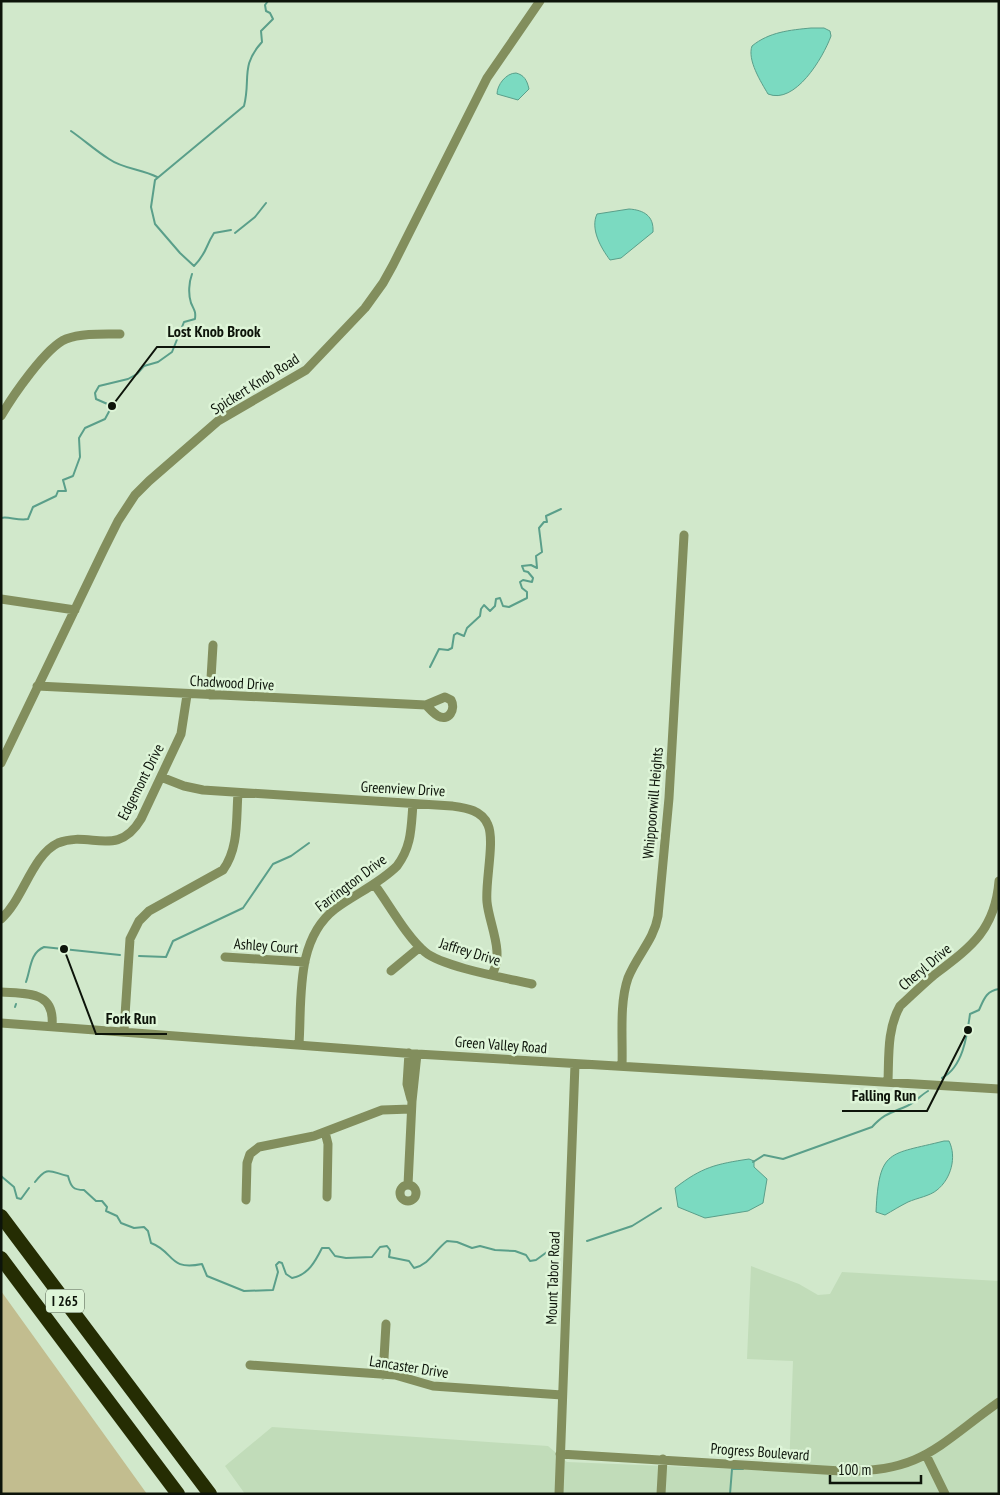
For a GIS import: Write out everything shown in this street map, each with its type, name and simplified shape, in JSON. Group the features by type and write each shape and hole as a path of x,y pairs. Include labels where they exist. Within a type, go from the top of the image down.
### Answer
{"highway":[{"name":"I 265","path":"1,1216 210,1494"},
{"name":"I 265","path":"1,1258 178,1494"}],"street":[{"name":"Spickert Knob Road","path":"1,763 118,520 129,503 149,480 218,421 306,370 328,349 377,291 487,78 540,1"},
{"path":"1,416 44,356 60,342 73,337 120,334"},
{"name":"Whippoorwill Heights","path":"622,1066 626,985 633,968 654,934 658,916 669,798 684,535"},
{"path":"1,600 75,610"},
{"path":"210,695 213,645"},
{"name":"Chadwood Drive","path":"37,686 187,695 426,705"},
{"name":"Edgemont Drive","path":"1,919 10,910 39,861 53,846 73,840 110,842 128,835 141,819 183,728 187,695"},
{"name":"Greenview Drive","path":"161,777 190,788 467,808 480,814 488,825 491,838 487,894 497,951 495,970 492,974"},
{"path":"124,1031 130,939 148,911 223,870 235,844 238,792"},
{"name":"Farrington Drive","path":"300,1044 305,962 310,942 323,920 337,908 392,870 405,855 411,838 414,804"},
{"name":"Cheryl Drive","path":"888,1082 891,1028 900,1006 978,939 988,924 995,908 999,881"},
{"name":"Jaffrey Drive","path":"374,884 420,947 429,955 444,962 532,984"},
{"path":"391,971 420,947"},
{"name":"Ashley Court","path":"225,957 305,962"},
{"path":"1,992 30,994 43,999 52,1011 52,1026"},
{"name":"Green Valley Road","path":"1,1023 575,1064 999,1089"},
{"path":"408,1185 413,1053"},
{"name":"Mount Tabor Road","path":"559,1494 575,1064"},
{"path":"246,1200 246,1163 254,1150 259,1146 325,1132 382,1110 411,1105"},
{"path":"325,1132 328,1144 326,1197"},
{"path":"383,1375 386,1324"},
{"name":"Lancaster Drive","path":"250,1365 411,1378 433,1386 562,1395"},
{"name":"Progress Boulevard","path":"560,1454 860,1471 899,1467 926,1455 999,1402"},
{"path":"926,1455 945,1494"},
{"path":"661,1494 663,1459"}],"shaded area":[{"path":"751,1266 799,1284 818,1295 830,1294 842,1272 999,1281 999,1494 245,1494 225,1466 272,1427 548,1446 567,1462 789,1471 793,1361 747,1359"},
{"path":"1,1291 147,1494 1,1494"}],"water":[{"path":"811,28 824,28 830,31 831,36 815,67 798,86 788,93 778,96 768,94 751,58 752,46 773,35"},
{"path":"516,73 525,78 529,89 518,100 497,94 503,80 509,75"},
{"path":"629,209 643,212 647,215 652,222 653,232 621,258 610,260 600,244 596,232 595,220 597,214"},
{"path":"949,1141 952,1161 949,1174 942,1185 931,1194 908,1202 885,1215 876,1212 880,1176 884,1165 899,1153"},
{"path":"749,1159 754,1161 754,1167 767,1179 763,1203 748,1211 705,1218 678,1207 675,1188 693,1175 727,1163"}],"waterway":[{"path":"231,230 214,233 204,254 194,266 155,224 151,207 155,180 244,106 248,66 255,51 262,42 261,31 273,19 270,13 266,11 265,5 268,1"},
{"path":"71,131 114,162 157,177"},
{"path":"235,233 255,217 266,203"},
{"path":"1,518 28,519 33,507 56,496 58,491 66,491 63,480 73,476 80,457 79,438 85,428 105,419 112,406 96,399 95,393 99,386 128,379 137,374 144,366 158,362 172,352 184,322 195,319 195,312 189,292 192,274"},
{"path":"430,667 439,649 448,650 452,648 454,635 457,633 464,636 467,628 480,616 484,605 490,611 495,606 496,599 500,598 503,606 509,607 527,598 527,592 522,588 520,582 523,580 532,582 533,578 528,572 524,571 522,566 531,565 537,568 536,556 542,552 539,528 544,522 547,522 546,516 561,509"},
{"path":"139,956 166,957 173,941 243,908 273,864 291,856 309,843"},
{"path":"26,982 33,957 44,947 120,955"},
{"path":"942,1078 955,1066 963,1050 970,1014 979,1010 988,994 999,989"},
{"path":"753,1162 764,1155 783,1159 872,1127 885,1116 909,1105 928,1091"},
{"path":"35,1182 43,1173 50,1171 68,1176 73,1187 84,1190 96,1201 102,1201 107,1207 106,1211 117,1216 121,1223 134,1228 144,1227 148,1231 151,1243 159,1247 177,1263 183,1265 202,1264 207,1276 244,1291 273,1290 278,1272 276,1265 279,1262 282,1263 286,1274 292,1278 307,1271 322,1248 329,1248 335,1256 346,1258 372,1257 380,1247 387,1246 390,1250 389,1257 409,1261 414,1268 424,1264 447,1241 457,1242 472,1248 480,1246 495,1250 515,1251 526,1255 530,1261 536,1260 547,1252"},
{"path":"1,1176 14,1187 17,1198 21,1199 29,1188"},
{"path":"587,1241 632,1226 661,1208"},
{"path":"730,1494 732,1469 743,1469"}],"place":[{"name":"Lost Knob Brook","path":"112,406"},
{"name":"Fork Run","path":"64,949"},
{"name":"Falling Run","path":"968,1030"}]}
